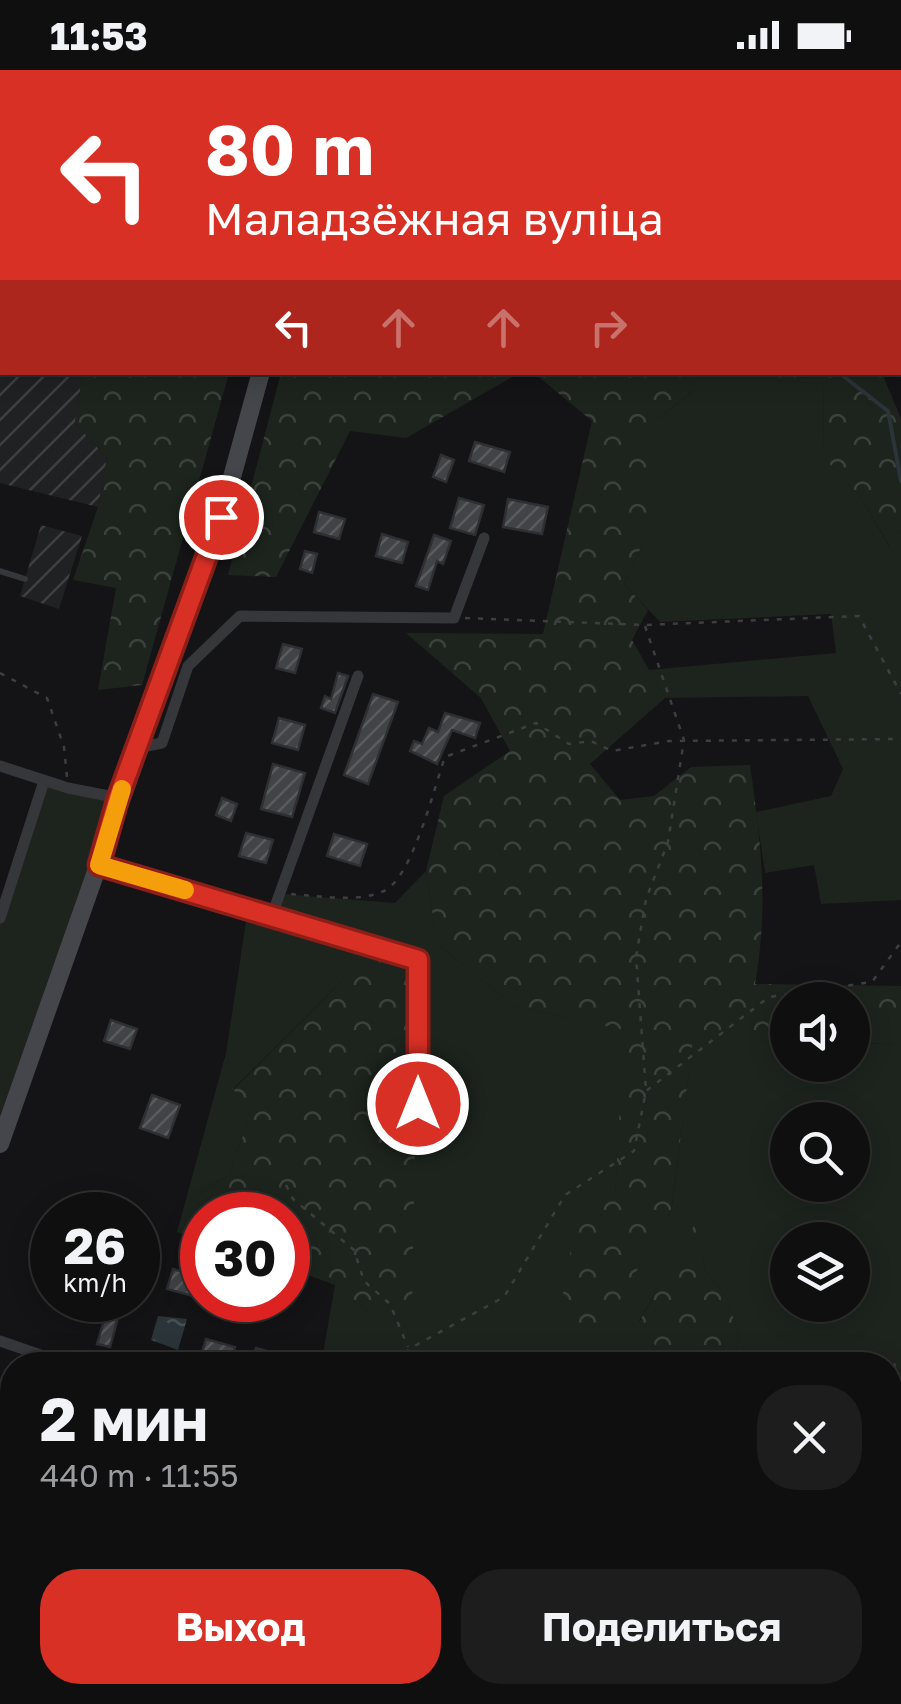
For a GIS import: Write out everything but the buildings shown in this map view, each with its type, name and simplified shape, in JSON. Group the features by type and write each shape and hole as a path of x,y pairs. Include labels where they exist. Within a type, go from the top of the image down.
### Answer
{"main road":[{"path":"0,1144 99,865 118,798 221,517 261,375"}],"street":[{"path":"137,748 162,743 188,666 240,616 454,618 484,538"},
{"path":"272,915 358,676"},
{"path":"0,766 68,788 118,798"},
{"path":"0,918 44,780"},
{"path":"99,865 418,960 418,1104"},
{"path":"0,1341 32,1352"}],"lane":[{"path":"0,571 25,580"}],"path":[{"path":"454,618 644,626 859,616 901,694"},
{"path":"407,1352 504,1297 564,1194 634,1151 646,1091 636,957 646,899 668,842 684,740 644,626"},
{"path":"0,673 47,698 64,747 68,788"},
{"path":"282,894 340,898 382,892 393,885 409,858 445,758 536,724 569,744 592,742 612,751 684,740 901,739"},
{"path":"646,1091 769,997 872,982 901,942"},
{"path":"286,1186 293,1199 354,1250 364,1281 390,1304 409,1348"}],"shaded area":[{"path":"0,375 83,375 75,423 107,458 98,507 0,483"},
{"path":"41,525 82,536 59,609 20,596"}],"green space":[{"path":"83,375 228,375 142,685 98,690 116,588 73,580 98,507 107,458 75,423"},
{"path":"280,375 516,375 406,438 350,431 276,577 228,575"},
{"path":"536,375 694,375 698,387 649,426 649,530 624,584 648,610 632,640 665,698 590,764 620,800 654,796 691,767 750,765 762,874 762,927 755,984 770,984 770,1041 693,1040 671,1212 605,1325 556,1334 576,1221 615,1195 624,1030 514,1006 437,943 426,871 444,796 510,751 481,698 406,633 543,634 592,421"},
{"path":"694,375 776,375 778,380 824,384 823,457 862,499 889,546 901,531 901,900 821,904 814,865 765,873 756,812 831,796 843,769 808,696 665,698 649,670 836,653 831,614 660,622 624,584 649,530 649,426 697,388"},
{"path":"776,375 883,375 901,419 901,531 890,547 862,499 823,457 824,384 777,380"},
{"path":"44,781 119,798 0,1139 0,918"},
{"path":"426,871 437,943 514,1006 625,1030 615,1195 576,1222 557,1334 671,1213 693,1039 770,1041 770,1082 870,1082 870,1043 901,1044 901,1352 735,1352 739,1336 727,1298 705,1270 696,1224 639,1321 660,1352 323,1352 335,1285 310,1276 310,1268 336,1284 368,1312 357,942 344,979 234,1088 247,1124 229,1175 202,1192 188,1192 226,1053 248,909 272,915 282,894 395,903"},
{"path":"357,941 418,960 412,1314 368,1312 336,1284 310,1268 310,1192 202,1192 229,1175 247,1124 234,1089 344,979"},
{"path":"870,986 901,986 901,1044 870,1043"},
{"path":"696,1222 705,1270 727,1298 739,1336 735,1352 660,1352 639,1322"}],"water":[{"path":"160,1316 186,1322 178,1350 151,1340"}],"waterway":[{"path":"842,375 888,411 901,481"}],"slow traffic":[{"path":"122,789 99,865 185,890"}],"route":[{"path":"221,517 118,798 99,865 418,960 418,1104"}]}
